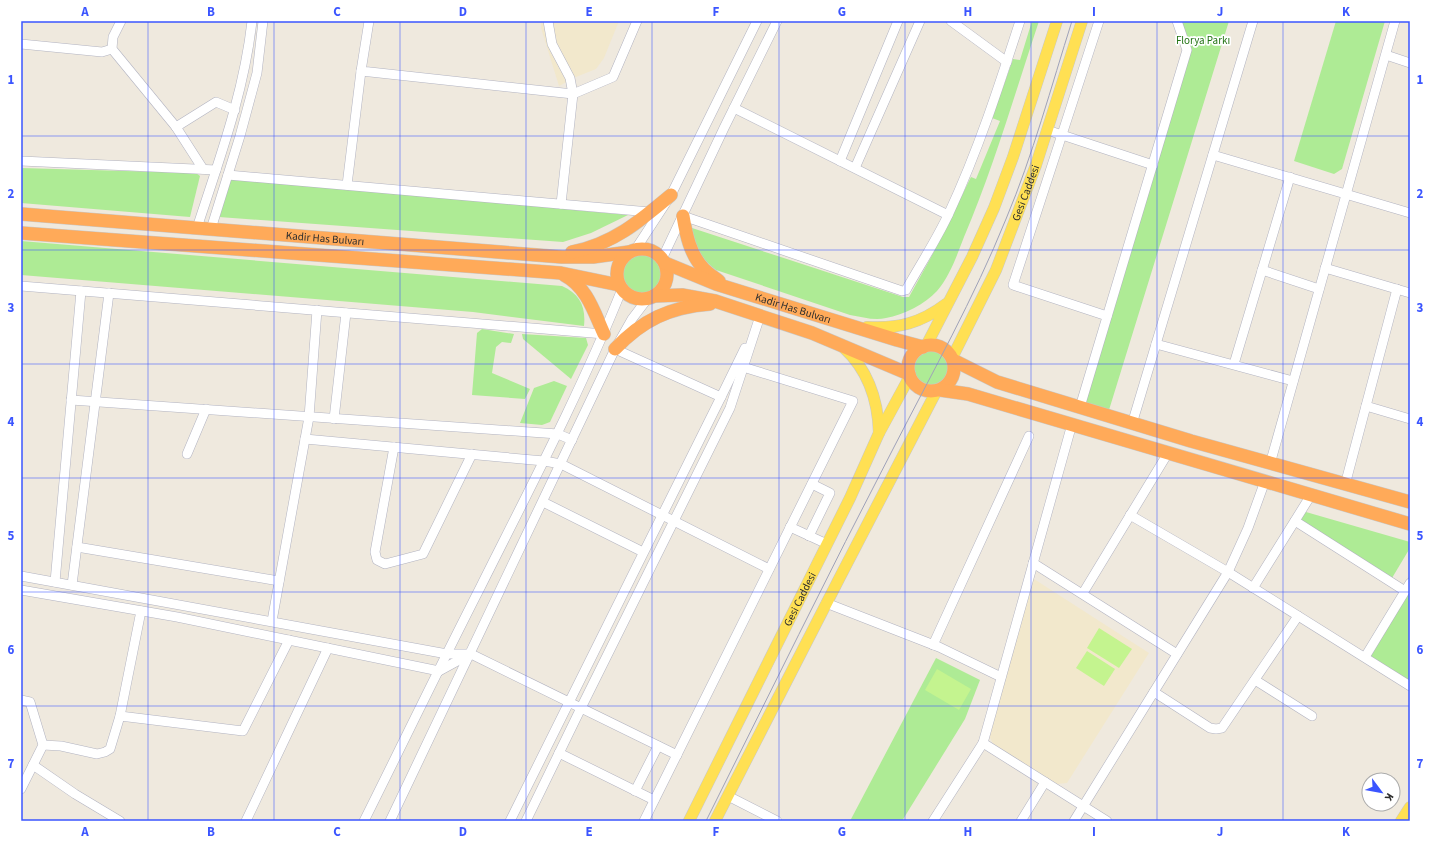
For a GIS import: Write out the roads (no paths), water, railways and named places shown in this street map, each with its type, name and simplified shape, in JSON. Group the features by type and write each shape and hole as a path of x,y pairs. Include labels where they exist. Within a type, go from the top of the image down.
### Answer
{"highway":[{"path":"551,256 581,250 607,241 627,230 671,195"},
{"name":"Kadir Has Bulvarı","path":"21,214 551,256 593,257 632,251"},
{"path":"683,216 688,241 699,262 704,269 729,288"},
{"name":"Kadir Has Bulvarı","path":"21,233 561,273 621,287"},
{"path":"647,249 653,251 664,261 667,276 666,282 663,288 651,297 636,298 626,293 621,287 618,279 618,267 621,261 632,251 647,249"},
{"name":"Kadir Has Bulvarı","path":"664,261 729,288 896,340 924,346"},
{"path":"561,273 573,281 586,295 604,334"},
{"name":"Kadir Has Bulvarı","path":"651,297 682,295 702,298 839,343 909,375"},
{"path":"615,349 634,331 659,316 690,306 721,304"},
{"path":"1410,502 1270,464 1132,424 996,382 953,359 948,352 939,346 924,346 918,349 911,357 908,366 909,375 913,383 919,388 929,391 939,390 968,394 1410,524"},
{"path":"939,390 951,380 954,370 953,359"}],"main road":[{"name":"Gesi Caddesi","path":"924,346 972,257 997,202 1057,21"},
{"name":"Gesi Caddesi","path":"953,359 996,270 1036,165 1082,21"},
{"path":"853,327 883,328 902,326 929,315 948,302"},
{"path":"839,343 856,362 871,386 878,413 879,433"},
{"name":"Gesi Caddesi","path":"689,821 850,498 879,433 909,375"},
{"path":"715,821 826,603 939,390"},
{"path":"1401,821 1410,807"}],"street":[{"path":"121,21 113,37 112,49 176,127 203,169"},
{"path":"197,228 235,110 246,65 252,21"},
{"path":"211,229 257,73 263,21"},
{"path":"347,185 361,71 369,21"},
{"path":"548,21 552,44 570,78 573,94 561,204"},
{"path":"361,71 573,94 613,77 637,21"},
{"path":"632,251 661,212 671,195 757,21"},
{"path":"664,261 683,216 777,21"},
{"path":"840,161 898,21"},
{"path":"855,168 920,21"},
{"path":"951,21 1007,62"},
{"path":"683,216 902,291 906,290 948,215 979,141 1020,21"},
{"path":"1099,21 1013,285 1107,316"},
{"path":"1080,407 1187,50 1177,21"},
{"path":"1132,424 1253,21"},
{"path":"1270,464 1396,21"},
{"path":"21,44 102,52 112,49"},
{"path":"1386,55 1410,63"},
{"path":"176,127 216,102 235,110"},
{"path":"734,108 948,215"},
{"path":"1047,130 1153,165"},
{"path":"1213,155 1410,213"},
{"path":"21,161 216,170"},
{"path":"228,175 650,212"},
{"path":"1234,364 1290,177"},
{"path":"1325,268 1410,293"},
{"path":"1262,270 1319,288"},
{"path":"21,286 604,334"},
{"path":"364,821 558,434 604,334 621,287"},
{"path":"1345,484 1397,289"},
{"path":"55,582 81,291"},
{"path":"72,585 109,293"},
{"path":"390,821 471,654 615,349 632,319 651,297"},
{"path":"272,621 309,417 317,310"},
{"path":"334,418 346,313"},
{"path":"526,821 730,408 760,316"},
{"path":"510,821 760,316"},
{"path":"1156,344 1293,381"},
{"path":"615,349 721,397"},
{"path":"644,821 853,400 743,367"},
{"path":"71,400 558,434 572,440"},
{"path":"1366,406 1410,419"},
{"path":"187,454 206,409"},
{"path":"933,821 982,743 1072,424"},
{"path":"933,644 1029,436"},
{"path":"305,439 544,461 561,464 769,569"},
{"path":"394,447 375,552 377,560 385,564 422,554 472,454"},
{"path":"1083,593 1168,453"},
{"path":"1074,821 1228,572 1248,528 1265,481"},
{"path":"809,536 830,493 812,484"},
{"path":"1254,588 1311,495"},
{"path":"543,502 643,552"},
{"path":"1130,515 1228,572 1410,686"},
{"path":"1295,521 1405,591"},
{"path":"790,527 827,544"},
{"path":"77,547 279,581"},
{"path":"1033,563 1083,593 1177,654"},
{"path":"21,576 447,654 471,654 676,755"},
{"path":"1365,657 1410,583"},
{"path":"21,590 141,611 439,671 471,654"},
{"path":"826,603 933,644 1001,677"},
{"path":"43,745 61,746 97,754 105,752 111,746 120,716 141,611"},
{"path":"1154,692 1210,728 1216,730 1224,726 1298,616"},
{"path":"120,716 243,731 289,640"},
{"path":"246,821 328,648"},
{"path":"1255,680 1312,716"},
{"path":"21,700 30,702 43,745 21,789"},
{"path":"982,743 1107,821"},
{"path":"635,791 658,746"},
{"path":"559,753 654,800"},
{"path":"33,765 120,821"},
{"path":"1021,821 1045,782"},
{"path":"728,796 777,821"}],"tram line":[{"path":"706,821 952,335 994,248 1025,170 1072,21"}],"park label":[{"name":"Florya Parkı","path":"1203,40"}]}
